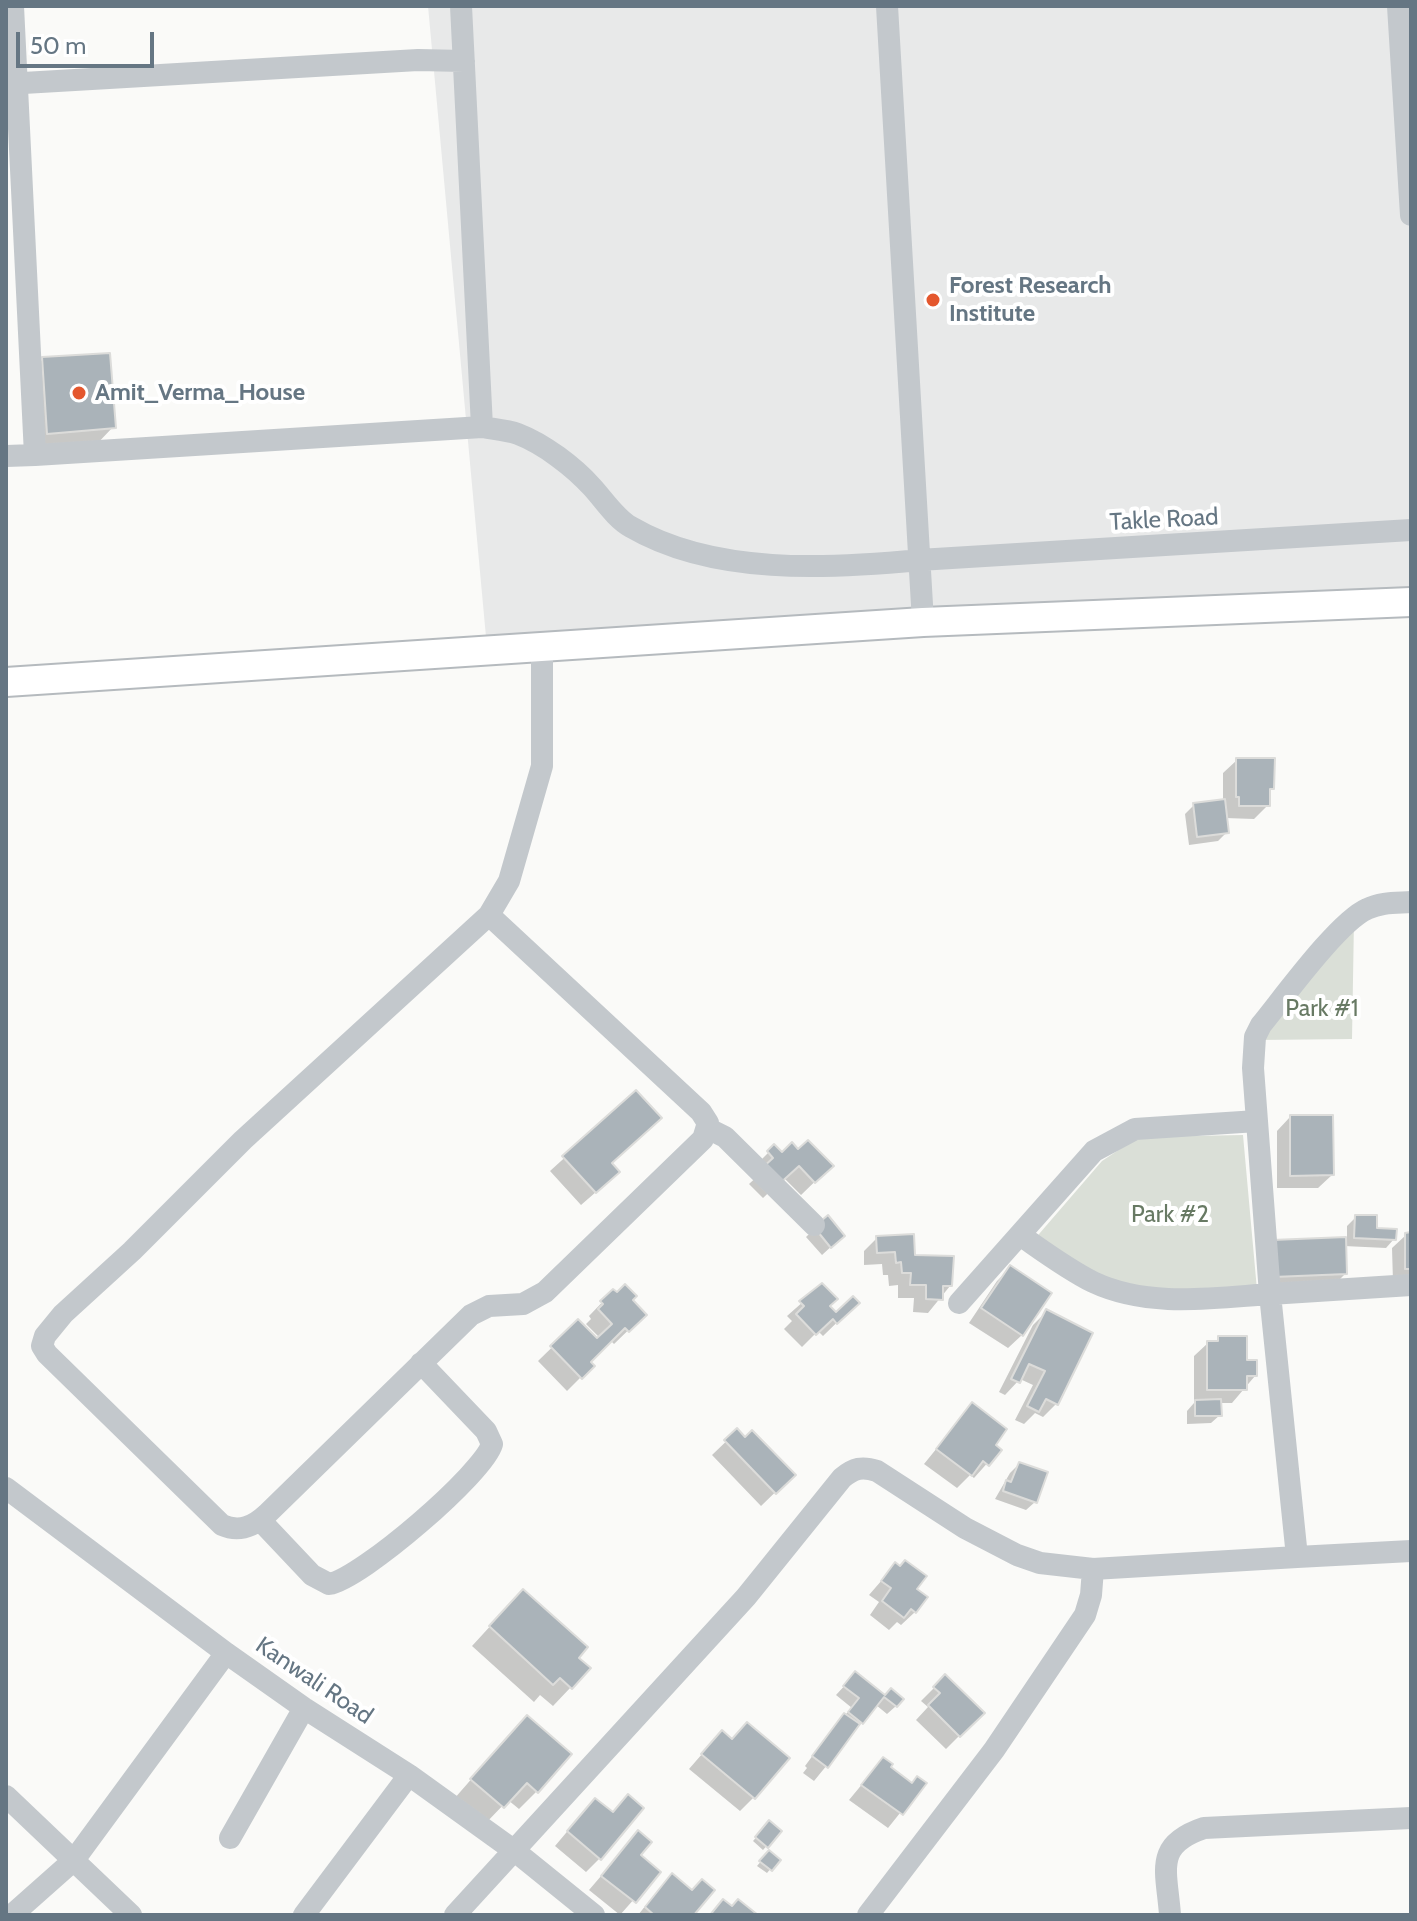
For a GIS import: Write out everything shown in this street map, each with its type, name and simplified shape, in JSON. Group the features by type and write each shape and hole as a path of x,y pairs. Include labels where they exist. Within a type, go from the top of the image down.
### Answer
{"main road":[{"path":"6,682 923,622 1411,602"}],"street":[{"path":"13,6 12,84 35,455"},
{"path":"461,6 482,427"},
{"path":"887,6 923,622"},
{"path":"1398,6 1411,215"},
{"path":"12,84 418,60 464,61"},
{"name":"Takle Road","path":"6,456 482,427 517,434 575,469 628,526 711,557 761,565 856,566 1411,530"},
{"path":"489,915 701,1112 706,1118 707,1128 703,1139 545,1292 523,1304 489,1306 471,1315 260,1520 244,1528 232,1529 222,1525 47,1354 42,1346 45,1336 63,1314 132,1251 243,1140 489,915 509,881 542,766 542,646"},
{"path":"1297,1557 1270,1294 1253,1050 1261,1025 1356,915 1370,907 1411,902"},
{"path":"959,1303 1094,1151 1135,1129 1257,1121"},
{"path":"707,1128 725,1137 814,1225"},
{"path":"1020,1235 1094,1282 1134,1295 1196,1299 1411,1285"},
{"path":"260,1520 312,1575 329,1584 356,1574 410,1533 476,1468 492,1444 486,1431 421,1363"},
{"path":"455,1915 516,1852 746,1597 842,1478 852,1470 865,1467 877,1471 965,1528 1017,1555 1040,1563 1093,1569 1411,1551"},
{"name":"Kanwali Road","path":"6,1488 226,1653 304,1708 409,1775 516,1852 594,1915"},
{"path":"868,1915 994,1750 1085,1615 1091,1595 1093,1569"},
{"path":"12,1915 74,1860 226,1653"},
{"path":"230,1838 304,1708"},
{"path":"304,1915 409,1775"},
{"path":"6,1796 131,1915"},
{"path":"1170,1915 1166,1862 1169,1850 1177,1839 1187,1833 1204,1828 1411,1818"}],"shaded area":[{"name":"Forest Research Institute","path":"428,6 1411,6 1411,595 486,637"}],"green space":[{"name":"Park #1","path":"1354,920 1352,1039 1258,1040"},
{"name":"Park #2","path":"1243,1135 1257,1290 1168,1297 1081,1272 1033,1241 1102,1161 1138,1137"}],"building":[{"name":"Amit_Verma_House","path":"110,353 116,428 47,434 42,357"},
{"path":"1236,758 1275,758 1270,806 1239,806 1239,797 1236,797"},
{"path":"1225,799 1229,833 1197,837 1193,803"},
{"path":"636,1090 662,1118 612,1163 620,1172 596,1193 562,1156"},
{"path":"1290,1115 1333,1115 1334,1175 1290,1176"},
{"path":"808,1140 834,1166 815,1183 799,1166 777,1186 761,1169 773,1158 767,1151 774,1144 782,1152 792,1142 798,1149"},
{"path":"828,1215 845,1236 831,1248 814,1227"},
{"path":"1355,1215 1377,1215 1377,1228 1397,1229 1396,1240 1354,1238"},
{"path":"1411,1232 1411,1269 1405,1269 1405,1233"},
{"path":"914,1234 915,1255 954,1256 952,1286 943,1286 943,1300 926,1299 926,1285 910,1285 911,1273 902,1273 901,1262 896,1263 895,1252 877,1253 876,1236"},
{"path":"1346,1237 1347,1274 1273,1277 1272,1240"},
{"path":"1010,1265 1052,1293 1023,1336 981,1308"},
{"path":"822,1283 838,1299 830,1306 836,1312 853,1296 860,1303 837,1324 833,1319 816,1335 796,1314 804,1306 799,1301"},
{"path":"625,1284 637,1296 633,1300 647,1315 629,1332 625,1328 591,1362 595,1366 582,1379 550,1346 578,1319 597,1338 612,1324 598,1309 603,1304 600,1301 613,1289 617,1292"},
{"path":"1046,1309 1093,1333 1058,1405 1046,1399 1039,1412 1027,1406 1045,1371 1029,1364 1020,1383 1011,1379"},
{"path":"1218,1336 1247,1336 1247,1360 1257,1360 1257,1376 1247,1376 1247,1390 1207,1390 1207,1341 1218,1341"},
{"path":"1221,1399 1222,1416 1195,1416 1195,1400"},
{"path":"972,1402 1007,1429 996,1445 1002,1450 989,1466 983,1461 972,1476 936,1449"},
{"path":"737,1428 745,1437 752,1430 796,1475 776,1494 724,1440"},
{"path":"1019,1462 1048,1472 1037,1503 1003,1491 1006,1480 1011,1482"},
{"path":"905,1560 927,1576 917,1589 928,1597 916,1613 911,1609 904,1618 882,1601 891,1588 881,1581 895,1562 900,1566"},
{"path":"523,1589 588,1647 579,1658 591,1668 572,1689 560,1678 553,1685 489,1626"},
{"path":"855,1671 885,1695 891,1688 904,1699 897,1707 884,1697 863,1724 848,1712 859,1698 843,1686"},
{"path":"945,1674 985,1713 960,1737 928,1705 940,1693 933,1687"},
{"path":"844,1713 860,1724 828,1768 812,1756"},
{"path":"527,1715 572,1754 538,1793 527,1783 504,1808 470,1779"},
{"path":"747,1722 790,1758 755,1799 701,1754 722,1730 732,1739"},
{"path":"883,1757 912,1783 917,1776 927,1783 903,1815 861,1785"},
{"path":"628,1794 644,1808 601,1860 567,1831 595,1798 613,1812"},
{"path":"769,1820 782,1831 768,1848 755,1837"},
{"path":"638,1830 652,1842 641,1855 661,1872 636,1903 601,1876"},
{"path":"769,1850 781,1860 772,1871 759,1861"},
{"path":"672,1873 692,1890 702,1879 715,1890 694,1915 654,1915 645,1907"},
{"path":"723,1899 732,1906 738,1899 758,1915 710,1915"}],"place":[{"name":"Forest Research Institute","path":"933,300"},
{"name":"Amit_Verma_House","path":"79,393"}]}
